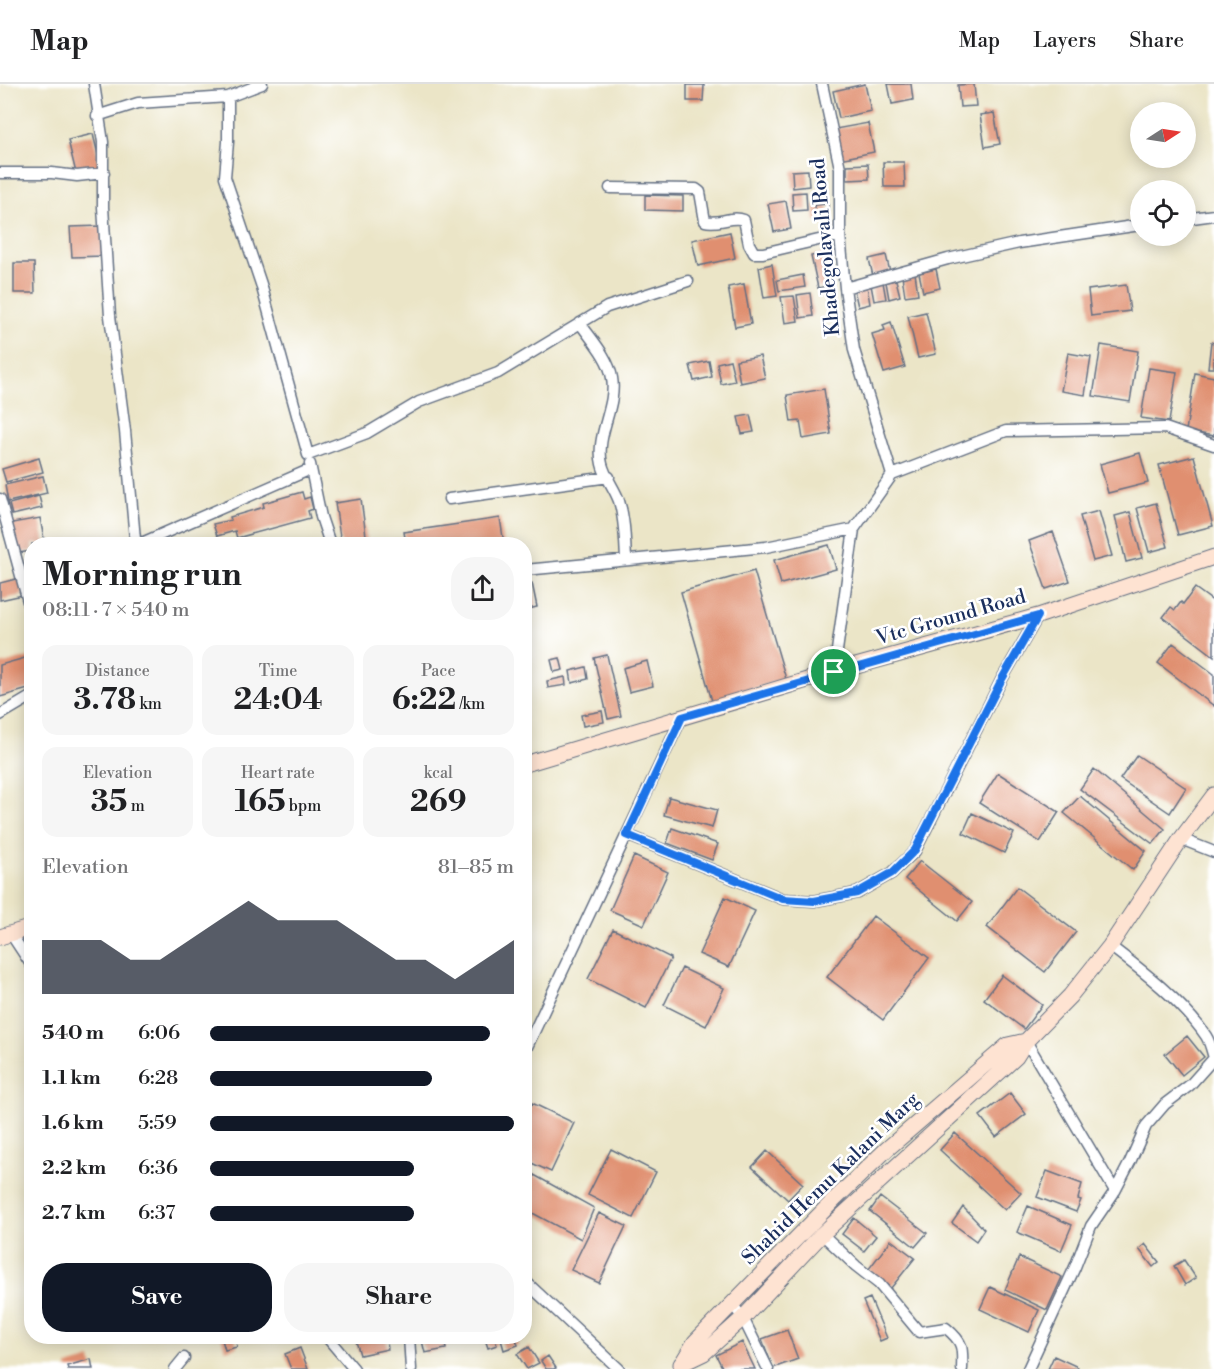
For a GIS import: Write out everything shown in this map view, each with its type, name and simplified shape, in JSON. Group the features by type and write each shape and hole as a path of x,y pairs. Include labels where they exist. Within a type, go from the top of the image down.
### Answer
{"main road":[{"name":"Vtc Ground Road","path":"532,762 834,672 1038,616 1214,557"},
{"name":"Shahid Hemu Kalani Marg","path":"679,1367 704,1353 743,1318 822,1234 1016,1057 1026,1041 1070,996 1110,946 1180,839 1214,795"},
{"path":"6,935 24,929"},
{"name":"Shahid Hemu Kalani Marg","path":"679,1367 695,1342 887,1149 1008,1045 1026,1041"}],"street":[{"path":"94,84 97,116 103,142 103,207 111,328 126,432 135,537"},
{"path":"97,116 138,103 228,97 262,84"},
{"name":"Khadegolavali Road","path":"822,84 840,168 840,235 844,288 854,350 892,474"},
{"path":"228,97 225,177 261,284 308,455 321,517 328,537"},
{"path":"0,173 52,173 77,176 104,173"},
{"path":"610,188 696,189 700,192 705,221 710,223 738,218 744,220 749,244 754,253 763,253 840,235"},
{"path":"1196,217 1214,215"},
{"path":"844,288 948,259 1019,243 1130,226"},
{"path":"308,455 367,433 419,402 498,373 607,307 688,281"},
{"path":"580,323 609,367 612,378 613,390 601,450 602,466 619,502 626,560"},
{"path":"834,672 854,529 892,474 1006,431 1165,428 1214,445"},
{"path":"157,537 311,469"},
{"path":"449,499 609,477"},
{"path":"0,499 24,587"},
{"path":"532,569 766,547 854,529"},
{"path":"627,835 783,899 814,901 857,893 892,873 915,850 1002,679 1038,616"},
{"path":"0,715 24,701"},
{"path":"532,1036 682,717"},
{"path":"1180,839 1214,852"},
{"path":"6,935 24,956"},
{"path":"1028,1369 1075,1268 1091,1226 1115,1191 1146,1126 1165,1104 1190,1085 1214,1058 1208,1038 1182,1008 1137,966 1110,946"},
{"path":"1026,1041 1115,1191"},
{"path":"822,1234 879,1284 919,1332 946,1328 959,1339 963,1355 962,1369"},
{"path":"532,1288 619,1369"},
{"path":"732,1304 743,1318 768,1369"},
{"path":"333,1344 354,1369"},
{"path":"409,1344 411,1369"},
{"path":"175,1369 184,1358"}],"building":[{"path":"865,84 871,111 839,118 833,91"},
{"path":"888,84 911,84 913,100 892,104"},
{"path":"974,84 976,106 960,107 958,85"},
{"path":"687,85 704,85 703,101 687,101"},
{"path":"994,113 1000,144 985,147 980,115"},
{"path":"868,123 874,152 840,159 835,129"},
{"path":"93,134 101,168 76,173 68,140"},
{"path":"883,162 904,162 905,187 884,187"},
{"path":"868,164 869,179 847,180 847,165"},
{"path":"808,170 809,186 793,188 792,171"},
{"path":"806,192 807,210 793,211 792,193"},
{"path":"645,195 683,196 683,211 645,210"},
{"path":"786,201 791,229 774,232 768,204"},
{"path":"828,204 829,220 815,221 814,205"},
{"path":"102,226 103,256 72,257 70,227"},
{"path":"730,232 735,258 698,266 692,240"},
{"path":"826,253 833,285 818,288 811,256"},
{"path":"886,255 890,272 873,276 869,259"},
{"path":"14,263 34,263 35,293 14,293"},
{"path":"772,264 777,296 764,298 759,267"},
{"path":"936,269 940,288 923,292 919,273"},
{"path":"915,273 918,294 905,296 902,276"},
{"path":"803,275 805,287 779,291 777,280"},
{"path":"896,280 900,296 889,299 886,282"},
{"path":"883,282 886,299 874,301 871,285"},
{"path":"744,284 751,324 735,327 728,287"},
{"path":"1126,285 1130,311 1091,316 1088,290"},
{"path":"867,286 870,304 858,307 854,289"},
{"path":"810,293 813,316 800,318 797,295"},
{"path":"794,296 798,321 785,323 781,297"},
{"path":"926,312 936,354 918,358 908,316"},
{"path":"891,322 905,367 884,373 872,334 885,330 883,325"},
{"path":"1211,342 1214,343 1214,368 1208,368"},
{"path":"1101,345 1138,351 1130,402 1093,396"},
{"path":"1068,353 1091,357 1085,395 1061,391"},
{"path":"760,356 765,378 740,383 736,360"},
{"path":"730,360 735,381 721,384 717,363"},
{"path":"709,361 712,377 694,381 690,365"},
{"path":"1149,368 1177,372 1169,422 1141,418"},
{"path":"1195,373 1214,377 1214,436 1186,431"},
{"path":"824,389 831,434 803,439 800,421 791,422 787,395"},
{"path":"750,415 754,432 742,434 738,417"},
{"path":"1140,453 1148,483 1108,493 1100,464"},
{"path":"1194,456 1213,526 1178,535 1159,465"},
{"path":"39,458 43,472 6,482 2,469"},
{"path":"43,476 47,493 8,502 5,485"},
{"path":"302,492 304,499 310,497 313,509 308,511 310,518 241,537 237,537 235,531 217,536 213,524 231,520 230,517 264,507 263,503"},
{"path":"39,496 42,508 12,515 9,504"},
{"path":"361,499 366,537 340,537 335,503"},
{"path":"1156,503 1168,547 1149,552 1137,508"},
{"path":"1099,511 1112,556 1093,561 1080,516"},
{"path":"1130,512 1142,558 1126,562 1115,516"},
{"path":"40,518 44,537 24,537 24,552 18,553 12,523"},
{"path":"500,518 503,537 405,537 404,532"},
{"path":"1053,532 1070,581 1046,589 1029,541"},
{"path":"829,545 836,569 781,584 774,560"},
{"path":"754,571 786,679 712,701 681,592"},
{"path":"20,578 23,595 0,600 0,583"},
{"path":"532,583 537,607 532,608"},
{"path":"1195,588 1214,602 1214,656 1163,617 1171,607 1175,610 1181,602 1183,604"},
{"path":"1173,643 1214,674 1214,706 1158,663"},
{"path":"607,655 621,716 608,719 594,658"},
{"path":"24,658 24,690 0,697 0,665"},
{"path":"560,658 563,670 554,672 551,660"},
{"path":"647,661 653,686 629,692 623,668"},
{"path":"586,667 588,679 572,683 570,671"},
{"path":"565,677 566,685 548,688 547,681"},
{"path":"602,711 604,722 583,726 581,715"},
{"path":"1137,755 1186,788 1170,813 1120,779"},
{"path":"1094,769 1165,829 1153,844 1080,789"},
{"path":"998,773 1059,812 1040,842 979,803"},
{"path":"1080,796 1146,851 1133,870 1064,813"},
{"path":"669,797 717,810 712,828 664,815"},
{"path":"972,813 1014,833 1004,853 963,833"},
{"path":"672,828 718,844 712,860 667,843"},
{"path":"634,856 668,872 644,925 610,910"},
{"path":"920,861 972,902 957,921 905,879"},
{"path":"1017,887 1076,932 1045,972 987,927"},
{"path":"725,897 755,911 729,967 699,954"},
{"path":"873,916 929,958 883,1020 827,977"},
{"path":"613,929 671,958 646,1008 588,979"},
{"path":"682,968 724,988 706,1026 664,1005"},
{"path":"1002,975 1042,1005 1024,1029 984,999"},
{"path":"1187,1036 1204,1057 1182,1075 1165,1054"},
{"path":"1010,1093 1026,1114 996,1137 980,1116"},
{"path":"532,1103 574,1123 551,1172 532,1163"},
{"path":"955,1133 1021,1193 1005,1210 940,1150"},
{"path":"611,1149 656,1172 633,1218 588,1195"},
{"path":"767,1151 803,1184 788,1200 752,1167"},
{"path":"1047,1171 1082,1184 1078,1199 1081,1200 1076,1212 1037,1197"},
{"path":"532,1174 594,1208 581,1239 532,1213"},
{"path":"880,1197 927,1233 915,1247 870,1211"},
{"path":"1028,1206 1072,1225 1061,1251 1017,1232"},
{"path":"963,1207 984,1229 976,1241 952,1223"},
{"path":"599,1213 626,1226 599,1283 571,1270"},
{"path":"854,1218 876,1236 864,1251 842,1234"},
{"path":"891,1240 915,1258 891,1288 868,1270"},
{"path":"1145,1244 1159,1262 1153,1267 1139,1249"},
{"path":"1019,1257 1062,1277 1047,1310 1005,1290"},
{"path":"1184,1260 1196,1278 1185,1285 1174,1266"},
{"path":"990,1287 1039,1310 1029,1332 980,1309"},
{"path":"870,1298 887,1338 880,1341 863,1301"},
{"path":"787,1330 798,1359 773,1368 762,1339"},
{"path":"742,1342 755,1369 723,1369 716,1355"},
{"path":"223,1344 236,1344 237,1347 225,1350"},
{"path":"357,1344 387,1344 388,1349 360,1355"},
{"path":"423,1344 445,1344 446,1349 425,1353"},
{"path":"487,1344 497,1344 497,1345 488,1348"},
{"path":"502,1344 518,1344 518,1345 504,1350"},
{"path":"529,1347 539,1363 527,1369 517,1354"},
{"path":"300,1348 308,1369 291,1369 285,1354"},
{"path":"548,1356 556,1368 546,1369 541,1361"},
{"path":"1054,1356 1078,1367 1077,1369 1048,1369"},
{"path":"91,1359 93,1369 68,1369 67,1366"}],"route":[{"path":"1038,616 1002,679 915,850 892,873 857,893 814,901 783,899 627,835 682,717 834,672 1038,616"}]}
